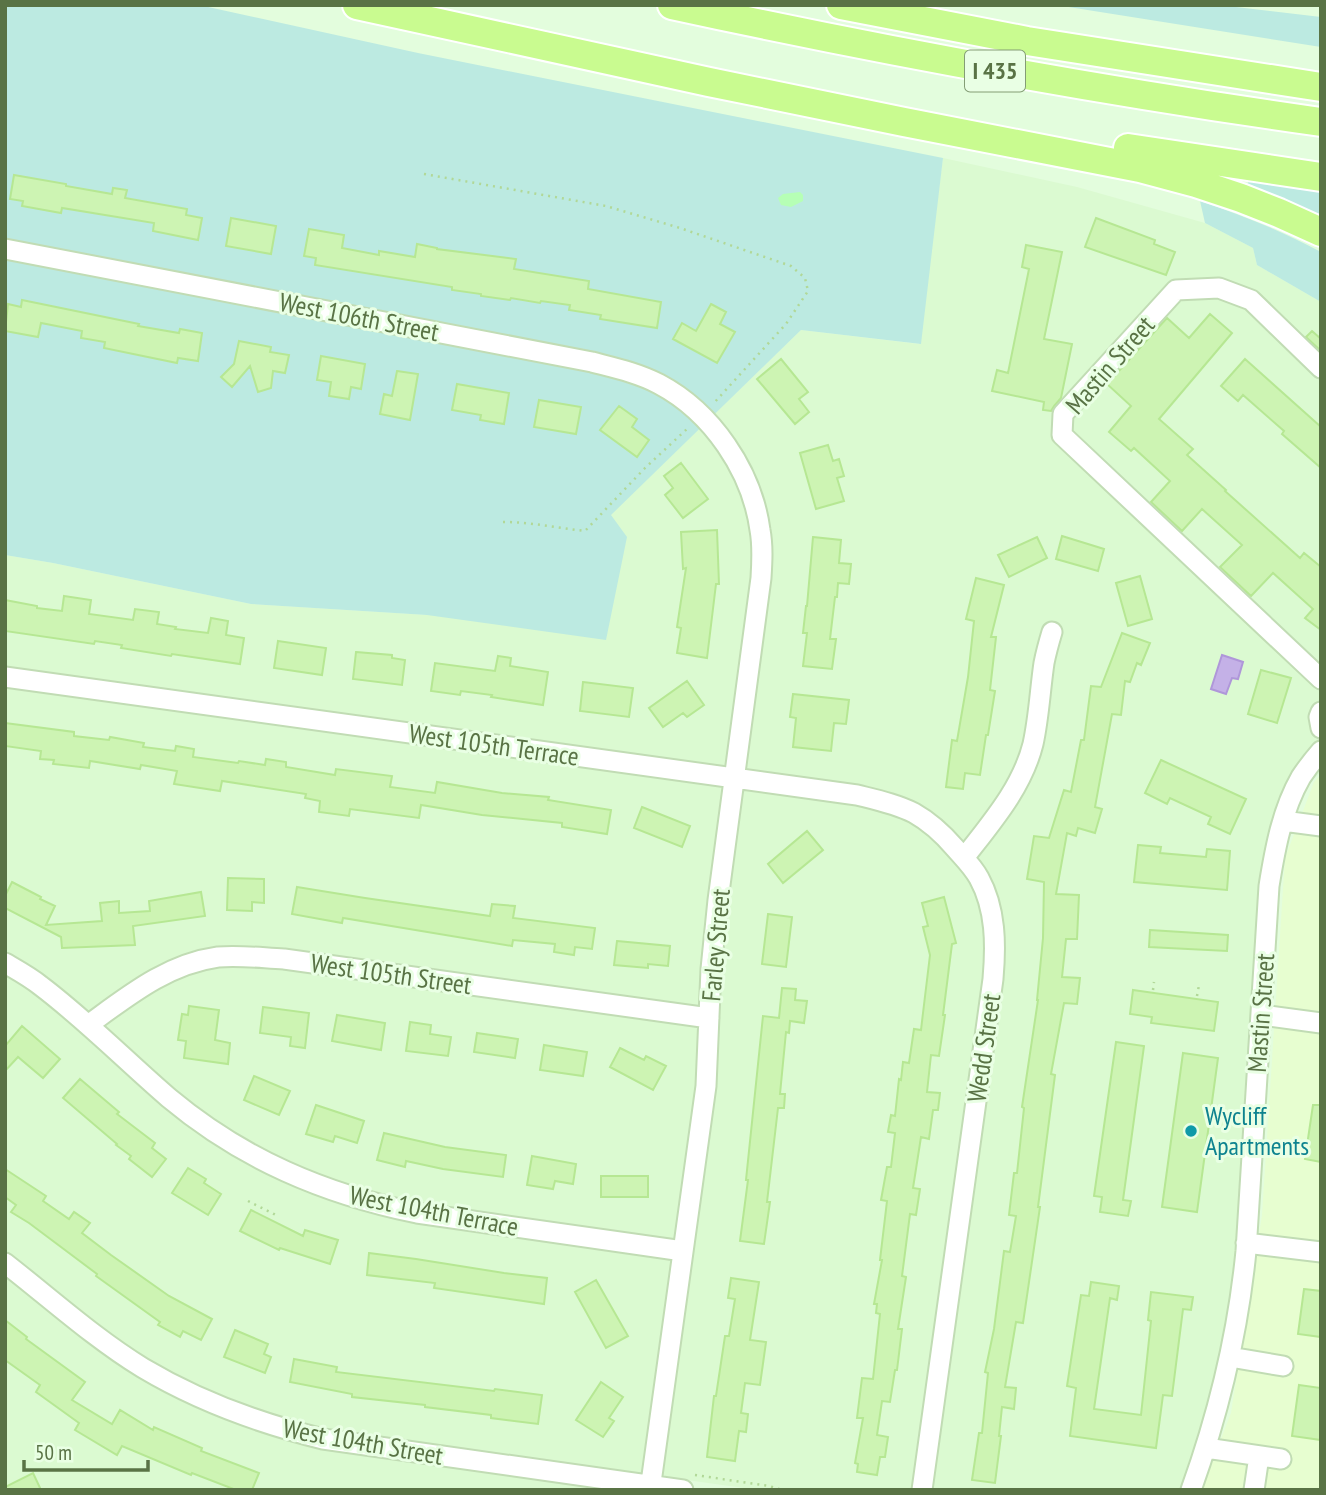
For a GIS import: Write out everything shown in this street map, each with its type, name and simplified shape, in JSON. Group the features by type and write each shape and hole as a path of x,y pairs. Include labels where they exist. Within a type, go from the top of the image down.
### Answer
{"highway":[{"path":"357,5 709,82 1140,168 1196,183 1279,213 1321,232"},
{"name":"I 435","path":"671,5 986,69 1179,102 1321,122"},
{"name":"I 435","path":"841,5 1040,43 1321,87"},
{"path":"1014,143 1079,141 1321,177"}],"street":[{"name":"West 106th Street","path":"5,249 592,362 628,371 659,384 701,415"},
{"name":"Mastin Street","path":"1321,368 1251,300 1219,288 1177,290 1063,414 1062,424 1062,435 1321,679"},
{"name":"Farley Street","path":"650,1487 706,1086 711,969 761,578 761,531 752,497 738,464 701,415"},
{"path":"964,858 1003,808 1020,778 1032,746 1040,711 1044,663 1052,632"},
{"name":"West 105th Terrace","path":"5,677 857,795 895,804 915,814 935,827 964,858"},
{"path":"1321,712 1321,728"},
{"name":"Mastin Street","path":"1191,1490 1225,1379 1241,1298 1273,856 1283,821 1301,777 1321,751"},
{"path":"1283,821 1321,826"},
{"name":"Wedd Street","path":"922,1490 993,979 994,932 988,901 978,878 964,858"},
{"name":"West 105th Street","path":"88,1025 140,988 172,970 202,960 237,956 284,959 709,1018"},
{"name":"West 104th Terrace","path":"5,963 40,985 202,1123 245,1151 293,1176 340,1194 417,1213 683,1251"},
{"path":"1261,1015 1321,1023"},
{"path":"1246,1243 1321,1252"},
{"name":"West 104th Street","path":"5,1263 140,1366 176,1387 224,1409 275,1427 323,1439 650,1487 686,1482"},
{"path":"1230,1357 1283,1366"},
{"path":"1206,1448 1281,1459"},
{"path":"1254,1490 1259,1456"}],"path":[{"path":"424,174 606,206 791,266 805,278 808,292 786,324 715,402 585,531 530,522 503,522"},
{"path":"1153,990 1154,982"},
{"path":"1198,996 1199,985"},
{"path":"248,1201 278,1216"},
{"path":"686,1482 769,1486 782,1490"}],"shaded area":[{"path":"5,5 199,5 418,53 943,158 921,344 801,330 611,515 627,537 606,640 427,615 251,604 5,555"},
{"path":"1056,5 1219,5 1321,17 1321,47"},
{"path":"943,158 1077,187 1205,223 1253,248 1257,265 1321,302 1321,772 1278,813 1238,1275 1202,1431 1179,1490 758,1490 644,1474 641,1490 5,1490 5,555 251,604 427,615 610,515 801,330 919,344"},
{"path":"1250,178 1321,187 1321,221 1246,187"},
{"path":"1200,201 1262,224 1321,252 1321,302 1257,265 1253,248 1205,223"},
{"path":"1222,655 1243,662 1238,679 1232,678 1226,694 1211,689"},
{"path":"1321,774 1321,1490 1201,1490 1231,1413 1262,1215 1285,858 1314,782"}],"sand":[{"path":"800,192 803,201 791,207 781,205 778,198 783,194"}],"building":[{"path":"14,175 112,194 113,188 127,190 125,198 187,209 186,215 202,218 198,240 153,231 154,223 62,208 61,213 22,206 23,201 10,199"},
{"path":"231,218 276,226 271,254 226,246"},
{"path":"1096,218 1155,240 1154,244 1175,252 1166,275 1085,247"},
{"path":"309,229 344,235 342,248 379,255 379,251 415,257 417,244 516,259 514,269 589,281 588,289 661,302 657,328 600,319 601,315 569,310 570,305 481,296 452,290 452,287 315,265 316,258 304,256"},
{"path":"1026,245 1062,252 1044,339 1072,344 1061,398 1051,411 1043,410 1044,402 992,391 997,370 1008,373 1029,269 1022,267"},
{"path":"22,300 139,324 138,326 179,333 180,329 202,333 198,361 178,358 177,363 104,348 105,342 81,338 82,331 41,323 38,337 5,331 8,304 21,307"},
{"path":"711,304 726,312 720,324 735,332 717,363 673,339 682,323 696,331"},
{"path":"1210,314 1232,333 1159,419 1193,449 1187,455 1225,491 1300,558 1304,553 1321,567 1321,630 1305,618 1313,609 1273,573 1251,596 1220,567 1242,545 1202,509 1182,531 1151,502 1170,481 1134,448 1131,451 1109,432 1131,406 1107,384 1167,318 1189,338"},
{"path":"1312,331 1321,339 1321,351 1306,337"},
{"path":"239,341 271,347 270,352 289,355 285,373 273,371 271,388 258,392 250,366 232,387 221,377 234,364"},
{"path":"321,356 365,364 361,389 351,387 349,399 329,396 331,382 317,380"},
{"path":"781,359 808,392 799,399 809,412 795,424 757,379"},
{"path":"1245,359 1321,427 1321,468 1243,395 1238,401 1221,386"},
{"path":"397,371 418,374 410,420 380,414 384,394 392,396"},
{"path":"457,384 509,393 504,424 480,420 481,415 452,410"},
{"path":"539,400 581,407 576,434 534,427"},
{"path":"619,406 637,419 632,427 649,440 637,457 600,430"},
{"path":"828,445 833,461 839,459 844,476 837,478 844,501 816,509 800,453"},
{"path":"681,463 708,499 683,518 665,495 673,488 664,476"},
{"path":"717,530 719,584 716,584 707,658 677,653 681,628 677,627 686,568 683,569 681,532"},
{"path":"1062,536 1104,549 1098,571 1056,559"},
{"path":"813,537 841,540 839,563 851,564 849,584 838,583 835,597 830,639 836,639 832,669 803,666 807,633 803,633"},
{"path":"1037,537 1047,558 1009,577 998,555"},
{"path":"1140,576 1152,619 1128,626 1116,583"},
{"path":"976,578 1004,585 991,637 996,637 990,690 995,691 980,775 965,773 963,789 946,787 952,740 957,741 968,677 974,621 966,619"},
{"path":"64,596 91,600 89,614 133,620 135,609 159,612 157,624 176,627 175,629 208,633 211,618 228,621 226,635 244,638 240,664 172,654 171,656 95,641 94,644 5,631 5,600 62,611"},
{"path":"1122,633 1150,643 1141,665 1137,663 1130,682 1125,681 1121,715 1112,714 1095,807 1102,809 1095,833 1078,828 1076,836 1067,833 1056,894 1079,895 1077,939 1066,939 1062,977 1080,978 1077,1004 1064,1003 1051,1074 1055,1075 1023,1323 1016,1322 1005,1387 1016,1388 1014,1409 1002,1407 995,1483 972,1480 979,1433 982,1433 988,1373 985,1372 994,1329 1004,1251 1010,1252 1016,1216 1009,1215 1014,1173 1017,1173 1022,1107 1038,1000 1044,882 1027,879 1034,836 1049,838 1064,790 1071,792 1081,740 1084,740 1091,686 1101,687"},
{"path":"278,641 326,648 322,675 274,668"},
{"path":"356,652 392,655 392,658 405,660 402,685 353,679"},
{"path":"498,656 511,658 510,666 548,672 543,705 461,691 460,695 431,691 435,663 495,671"},
{"path":"1261,670 1291,678 1277,723 1248,714"},
{"path":"687,681 704,705 687,717 683,713 663,727 649,708"},
{"path":"583,682 633,688 629,717 580,711"},
{"path":"793,694 849,700 846,724 834,723 831,751 793,747 796,718 790,717"},
{"path":"5,723 74,732 74,736 109,740 110,737 144,743 143,747 175,751 176,746 194,749 193,757 265,765 266,759 286,762 286,767 335,775 336,769 392,776 390,787 435,793 437,782 502,793 549,797 548,800 611,810 607,834 562,827 562,823 482,815 421,805 419,818 350,809 349,816 319,812 320,801 305,798 306,794 222,781 220,791 174,784 177,771 141,765 140,769 90,761 89,768 53,764 54,760 40,759 41,751 5,746"},
{"path":"1161,760 1246,799 1230,834 1208,824 1211,817 1170,798 1167,804 1145,793"},
{"path":"642,807 690,826 682,847 634,828"},
{"path":"807,831 823,850 783,883 768,864"},
{"path":"1138,845 1161,847 1160,853 1206,857 1207,849 1230,851 1227,890 1134,882"},
{"path":"228,878 264,879 264,903 252,902 252,911 227,910"},
{"path":"12,882 55,906 46,925 102,921 100,903 119,901 119,913 150,911 149,901 201,892 205,916 133,926 135,945 62,948 61,937 5,908 5,896"},
{"path":"297,887 490,916 492,904 515,906 513,918 595,928 592,949 575,947 574,955 554,952 555,944 513,940 512,946 343,918 342,923 292,914"},
{"path":"944,897 956,943 952,944 939,1056 931,1055 927,1092 940,1093 938,1110 933,1110 929,1139 921,1137 913,1188 920,1189 916,1215 910,1214 902,1276 906,1277 898,1329 902,1329 897,1370 890,1402 882,1401 877,1435 888,1437 885,1457 880,1457 877,1475 857,1472 858,1464 855,1463 863,1418 857,1418 862,1378 873,1379 880,1314 876,1313 877,1304 874,1304 882,1260 887,1201 881,1200 887,1167 891,1167 895,1133 888,1132 891,1115 895,1116 903,1062 909,1063 914,1029 921,1030 930,955 923,927 928,926 922,903"},
{"path":"768,914 792,917 786,967 762,964"},
{"path":"1150,930 1228,935 1227,951 1149,947"},
{"path":"617,941 670,946 668,966 648,964 648,968 614,965"},
{"path":"782,988 796,989 795,1000 807,1001 804,1023 790,1021 789,1033 786,1032 780,1094 785,1094 784,1108 778,1108 764,1244 740,1241 763,1016 779,1018"},
{"path":"1133,990 1218,1002 1214,1031 1151,1023 1152,1017 1130,1014"},
{"path":"189,1006 219,1010 215,1040 230,1043 228,1064 184,1058 186,1041 178,1040 182,1014 188,1015"},
{"path":"263,1007 309,1013 305,1048 290,1046 291,1037 260,1033"},
{"path":"337,1015 385,1023 381,1050 332,1041"},
{"path":"410,1022 431,1025 430,1034 451,1037 448,1056 406,1051"},
{"path":"22,1026 60,1059 43,1078 18,1057 5,1071 5,1046"},
{"path":"477,1033 518,1039 515,1058 474,1052"},
{"path":"1116,1042 1144,1046 1123,1200 1131,1201 1128,1216 1100,1212 1102,1197 1094,1196"},
{"path":"544,1045 587,1052 583,1076 540,1070"},
{"path":"620,1048 644,1060 646,1056 666,1066 653,1090 610,1067"},
{"name":"Wycliff Apartments","path":"1183,1053 1218,1058 1197,1212 1162,1207"},
{"path":"254,1076 290,1091 279,1115 244,1100"},
{"path":"80,1079 119,1112 117,1114 155,1143 152,1148 166,1159 152,1177 63,1098"},
{"path":"316,1105 364,1121 357,1143 335,1136 333,1142 306,1134"},
{"path":"1313,1105 1321,1105 1321,1162 1305,1159"},
{"path":"384,1133 445,1147 506,1155 503,1177 406,1161 405,1167 377,1160"},
{"path":"532,1156 576,1164 573,1184 555,1181 553,1189 527,1185"},
{"path":"188,1168 206,1179 204,1183 221,1194 208,1215 172,1193"},
{"path":"5,1169 46,1196 43,1201 69,1219 74,1212 90,1223 82,1233 111,1255 169,1296 212,1319 201,1340 183,1331 180,1337 158,1325 160,1322 11,1212 16,1205 5,1197"},
{"path":"601,1176 648,1176 648,1197 601,1197"},
{"path":"251,1210 303,1236 305,1230 338,1240 330,1264 280,1248 279,1250 240,1231"},
{"path":"369,1253 547,1278 544,1304 434,1288 435,1283 367,1275"},
{"path":"731,1278 759,1282 750,1340 766,1342 760,1385 745,1383 741,1413 748,1414 746,1432 739,1431 735,1461 707,1457 714,1396 735,1299 728,1298"},
{"path":"596,1280 628,1336 606,1348 575,1292"},
{"path":"1091,1282 1119,1286 1117,1300 1110,1298 1094,1409 1141,1415 1151,1321 1148,1320 1151,1292 1193,1297 1191,1310 1183,1309 1172,1396 1163,1395 1156,1448 1070,1436 1076,1388 1067,1386 1081,1295 1089,1296"},
{"path":"1304,1289 1321,1291 1321,1337 1298,1334"},
{"path":"5,1320 27,1337 26,1339 85,1382 72,1400 112,1424 120,1410 153,1430 154,1427 202,1448 201,1451 259,1473 252,1490 236,1490 192,1473 191,1475 122,1446 117,1455 75,1430 79,1423 36,1392 40,1385 5,1360"},
{"path":"235,1330 268,1344 264,1354 271,1357 265,1373 224,1357"},
{"path":"294,1359 337,1367 336,1372 542,1395 538,1424 425,1405 352,1397 352,1394 290,1382"},
{"path":"601,1382 623,1397 609,1418 614,1421 603,1437 576,1420"},
{"path":"1299,1385 1321,1388 1321,1440 1292,1436"},
{"path":"33,1473 41,1490 5,1490 5,1487"}],"place":[{"name":"Wycliff Apartments","path":"1191,1131"}]}
